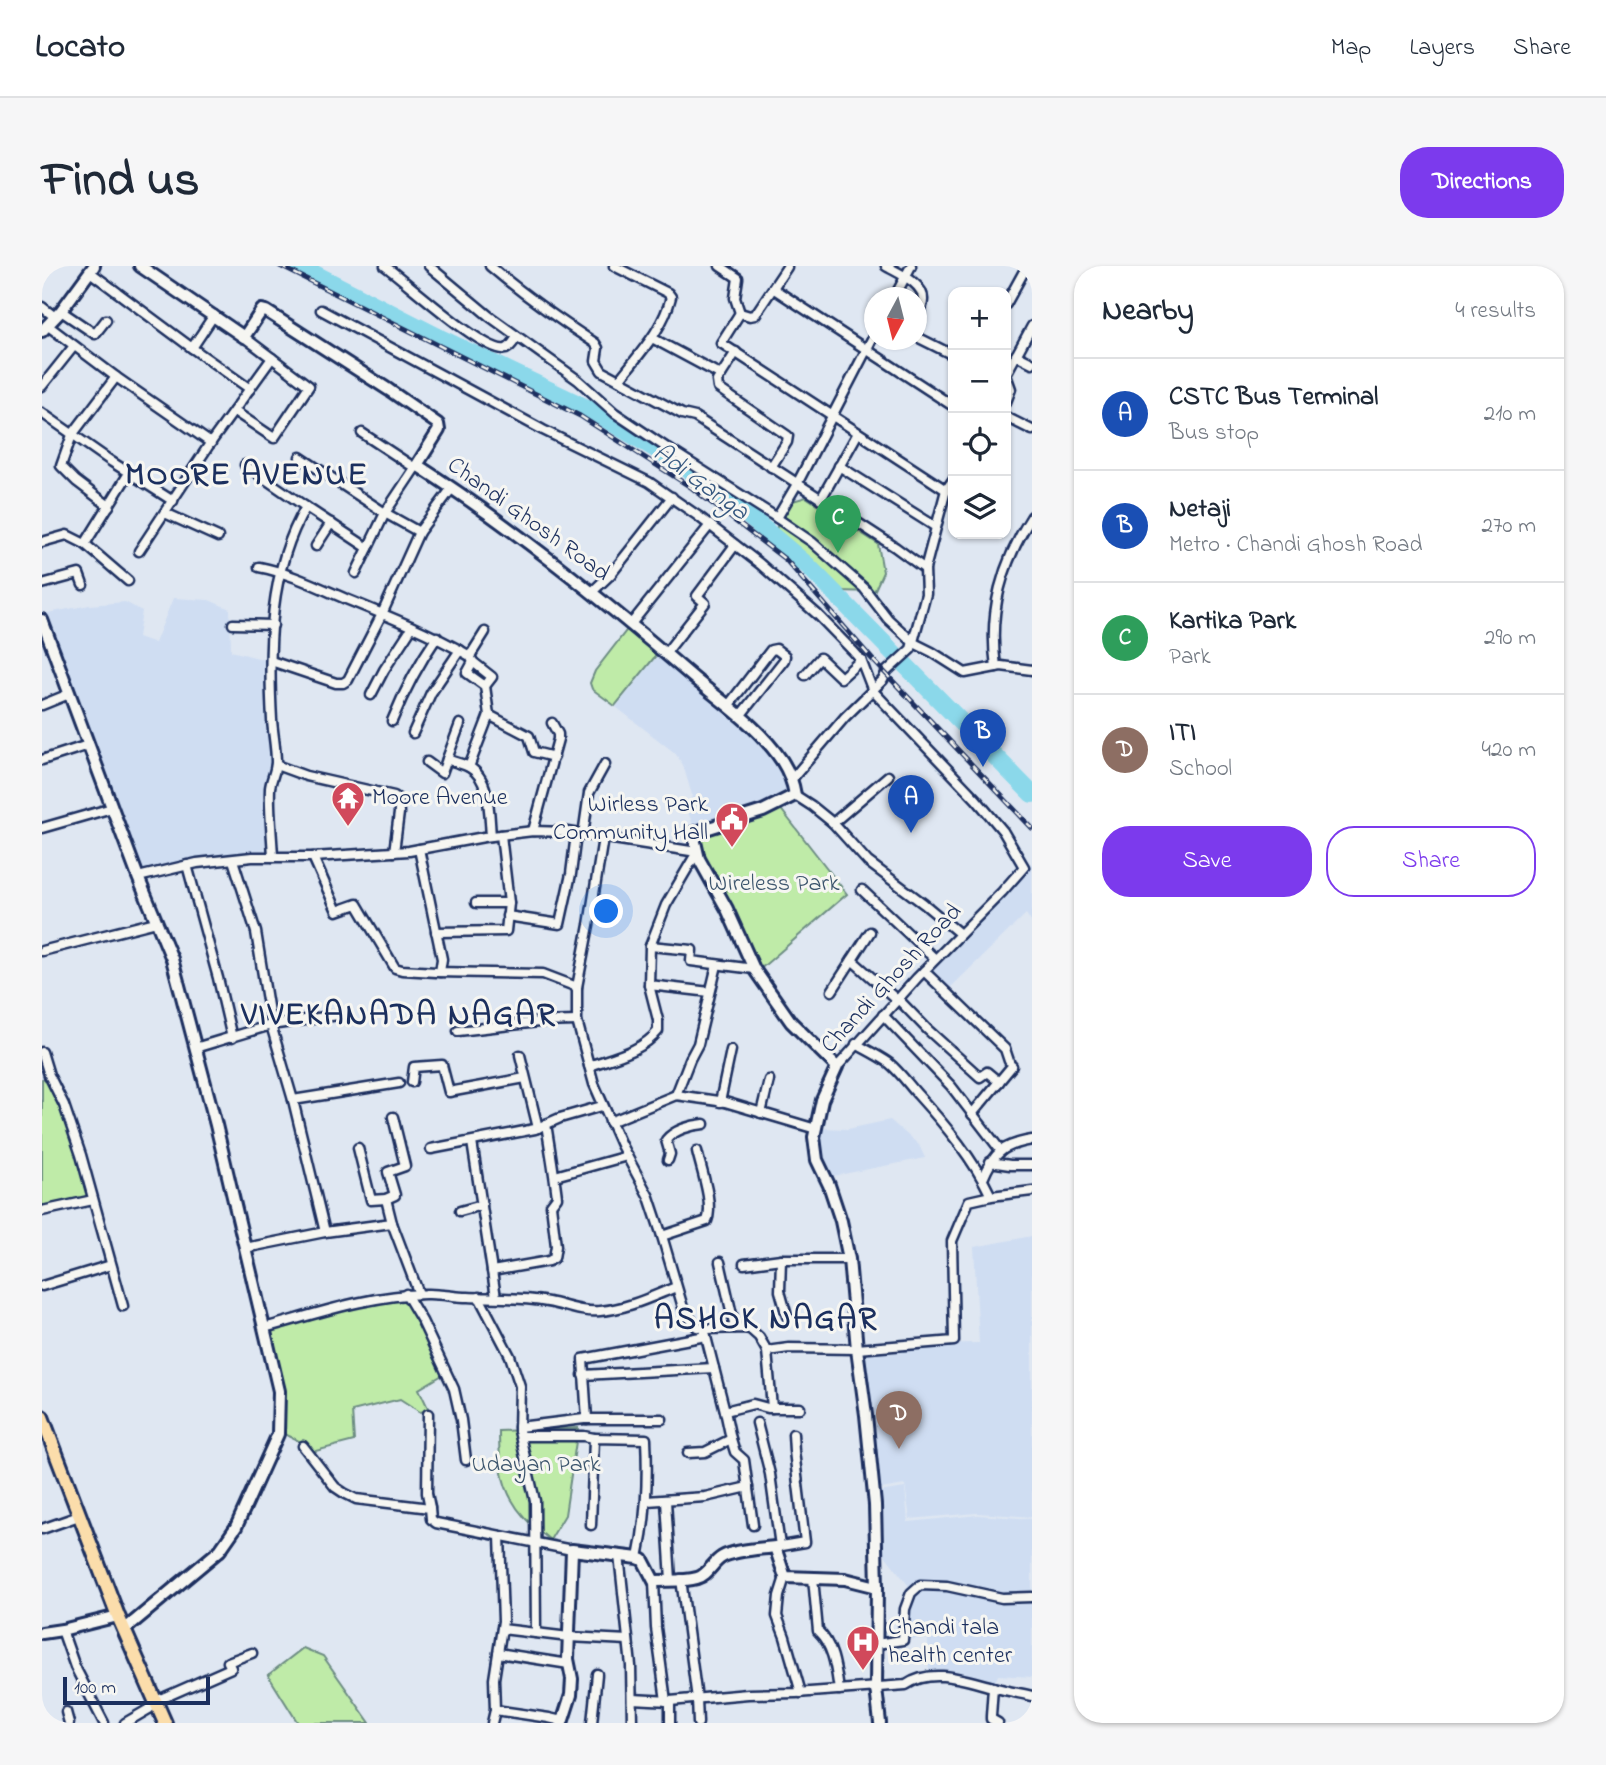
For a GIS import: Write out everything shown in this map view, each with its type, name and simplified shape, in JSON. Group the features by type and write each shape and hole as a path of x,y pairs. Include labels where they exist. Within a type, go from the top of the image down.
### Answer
{"main road":[{"path":"42,1418 118,1616 165,1723"}],"street":[{"path":"141,266 214,315 309,385 275,438 234,411"},
{"path":"385,266 457,324 488,344 508,348 517,337"},
{"path":"429,266 489,316 578,380 615,412 812,542 864,588 913,646 932,652 965,673 998,667 1028,669"},
{"path":"490,266 526,296 595,343 598,348 596,361 602,371 682,414 695,417 925,569"},
{"path":"614,266 671,297 666,316 619,380"},
{"path":"720,266 738,278 735,298 740,313"},
{"path":"886,266 905,276 917,287"},
{"path":"900,287 911,266"},
{"path":"1011,295 1023,273 1032,266"},
{"path":"740,313 755,315 787,267"},
{"path":"51,321 92,269 192,348 250,389"},
{"path":"774,289 864,347"},
{"path":"42,307 74,346 211,443"},
{"path":"321,310 673,497 760,564 827,624 861,660 873,691"},
{"name":"Chandi Ghosh Road","path":"244,337 259,313 266,311 438,424 439,430 416,466 452,488 530,544 592,592 752,726 781,759 792,779 795,795"},
{"path":"740,313 721,343 946,490"},
{"path":"192,348 214,315"},
{"path":"51,321 95,334 106,320"},
{"path":"1011,365 1032,326"},
{"path":"652,338 721,375"},
{"path":"927,342 948,352"},
{"path":"42,386 74,346"},
{"path":"777,518 866,350"},
{"path":"869,350 948,403"},
{"path":"736,352 717,381 718,388 788,436 771,467"},
{"path":"1017,355 1032,363"},
{"path":"139,551 272,358"},
{"path":"109,506 61,466 72,435 116,377"},
{"path":"42,414 173,501"},
{"path":"1011,420 1032,430"},
{"path":"356,573 385,513 416,466 362,433"},
{"path":"821,499 858,433"},
{"path":"300,457 419,532"},
{"path":"245,465 368,548"},
{"path":"839,466 936,527"},
{"path":"85,544 129,473"},
{"path":"792,779 845,717 873,691 887,671 913,646 926,594 925,569 948,487"},
{"path":"271,661 336,683 348,680 382,614 419,532 452,488"},
{"path":"592,592 611,573 673,497"},
{"path":"274,857 269,805 271,780 276,765 272,719 272,625 281,572 290,540 306,507"},
{"path":"164,513 218,537"},
{"path":"998,667 993,651 993,624 1004,571 1032,516"},
{"path":"316,546 331,523"},
{"path":"631,624 710,525"},
{"path":"42,542 67,535 85,544 128,582"},
{"path":"666,654 705,603 697,596 735,545"},
{"path":"259,567 281,572 412,627 460,650 471,659"},
{"path":"42,584 79,574 83,585"},
{"path":"42,620 138,877 172,959 279,1391 278,1434 236,1527 220,1550 124,1630"},
{"path":"233,624 272,625"},
{"path":"371,695 412,627"},
{"path":"469,767 489,715 485,686 467,673 485,632"},
{"path":"392,721 407,683 437,638"},
{"path":"728,706 771,650 776,649 785,656 740,716"},
{"path":"413,733 432,693 460,650"},
{"path":"805,675 820,658 841,678 861,660"},
{"name":"Chandi Ghosh Road","path":"873,691 976,799 1003,831 1024,867 837,1067 822,1100 814,1137 817,1160 841,1221 849,1259 856,1349 875,1505 876,1688 880,1723"},
{"path":"42,705 69,694"},
{"path":"489,715 529,736 534,752 554,757"},
{"path":"533,831 554,757 558,734 552,723"},
{"path":"427,762 442,773 460,724"},
{"path":"42,760 88,745"},
{"path":"447,759 469,767 482,781 486,792 491,836"},
{"path":"507,916 560,924 589,793 605,764"},
{"path":"276,765 306,776 394,796 399,803 394,852"},
{"path":"834,823 888,776"},
{"path":"837,1067 791,1022 754,969 727,909 708,877 697,852 693,833 764,811 795,795 834,823 868,862 960,934"},
{"path":"42,828 112,808"},
{"path":"138,877 187,865 274,857 394,852 533,831 697,852"},
{"path":"436,932 506,931 509,904 501,835"},
{"path":"603,838 577,988 577,1021 594,1084 610,1122 649,1197 684,1311 697,1327 705,1332 731,1439 735,1452 744,1460 753,1525"},
{"path":"419,849 442,959 440,972"},
{"path":"589,1066 649,1043 658,1031 649,985 650,946 666,905 697,852"},
{"path":"313,857 337,911 357,904 395,968 440,972 543,974 577,988"},
{"path":"233,860 256,932 271,1025 293,1100 325,1233"},
{"path":"187,865 232,1038"},
{"path":"862,890 936,960"},
{"path":"476,903 509,904"},
{"path":"42,951 156,922"},
{"path":"832,991 870,933"},
{"path":"650,946 692,950 691,961 754,969"},
{"path":"852,960 980,1077 987,1072 999,1082"},
{"path":"676,1095 698,1044 717,965"},
{"path":"924,971 1005,1049 1011,1064 972,1114"},
{"path":"649,985 710,992"},
{"path":"883,1015 951,1086 1001,1151"},
{"path":"195,1048 271,1025 338,1016"},
{"path":"458,1031 539,1022 577,1021"},
{"path":"856,1044 890,1064 946,1126 983,1179 990,1196"},
{"path":"720,1102 731,1050"},
{"path":"42,1052 49,1075 64,1105 123,1306"},
{"path":"492,1271 549,1261 554,1258 556,1246 551,1205 557,1197 555,1176 520,1055"},
{"path":"412,1082 414,1066 442,1066 449,1092 525,1078"},
{"path":"761,1113 769,1080"},
{"path":"293,1100 398,1083"},
{"path":"610,1122 676,1095 720,1102 816,1129"},
{"path":"431,1149 542,1126 603,1106"},
{"path":"358,1148 371,1200 395,1195 388,1172 405,1166 393,1117"},
{"path":"668,1160 670,1154 666,1140 670,1135 693,1125 704,1124"},
{"path":"983,1179 990,1162 1004,1148 1032,1140"},
{"path":"472,1142 496,1297"},
{"path":"662,1236 707,1221 710,1215 697,1151"},
{"path":"555,1176 627,1156"},
{"path":"990,1162 1032,1165"},
{"path":"767,1351 789,1348 856,1349 954,1341 952,1241 969,1201 1032,1191"},
{"path":"386,1199 392,1223 419,1294"},
{"path":"42,1210 93,1200"},
{"path":"460,1211 482,1205"},
{"path":"245,1248 392,1223"},
{"path":"781,1259 780,1291 787,1316"},
{"path":"744,1264 781,1259 849,1259"},
{"path":"720,1262 735,1328"},
{"path":"42,1286 111,1265"},
{"path":"264,1328 366,1301 406,1294 550,1302 577,1310 597,1312 620,1308 676,1287"},
{"path":"406,1294 422,1321 454,1389 466,1460"},
{"path":"479,1297 510,1356 520,1386 520,1431 535,1501 536,1633"},
{"path":"587,1419 583,1359 735,1328 755,1332 767,1351 772,1408"},
{"path":"583,1375 714,1368"},
{"path":"726,1411 752,1404 772,1408 800,1408"},
{"path":"428,1414 427,1493 431,1519 436,1523 572,1550 643,1560 653,1581 656,1628 670,1723"},
{"path":"520,1431 587,1419 662,1419"},
{"path":"757,1423 769,1474 777,1546 785,1577 777,1616 801,1693"},
{"path":"520,1431 594,1438 646,1438 647,1501 645,1529 638,1558"},
{"path":"653,1581 696,1578 705,1574 712,1564 731,1552 805,1542 793,1434"},
{"path":"591,1525 594,1438"},
{"path":"688,1453 705,1452 731,1439"},
{"path":"303,1446 335,1487 356,1499 429,1508"},
{"path":"647,1501 705,1497 748,1487"},
{"path":"666,1501 676,1579 697,1699 698,1723"},
{"path":"42,1530 79,1516"},
{"path":"492,1723 495,1710 494,1679 503,1621 500,1536"},
{"path":"495,1710 562,1722 571,1695 572,1679 569,1637 572,1550"},
{"path":"619,1555 628,1640 632,1723"},
{"path":"785,1577 845,1579 877,1587"},
{"path":"813,1578 818,1631 824,1637 831,1653 839,1690"},
{"path":"876,1644 903,1640 905,1609 911,1593 920,1585 947,1587 1002,1598 1032,1597"},
{"path":"42,1633 118,1616"},
{"path":"502,1629 569,1637 628,1640"},
{"path":"62,1630 75,1667 104,1723"},
{"path":"125,1723 149,1709 156,1701 231,1668 228,1662 252,1653"},
{"path":"498,1653 569,1664"},
{"path":"593,1723 597,1674"},
{"path":"632,1699 668,1701 876,1688 906,1685 922,1677 958,1677 1032,1696"},
{"path":"993,1687 991,1719 998,1723"},
{"path":"65,1712 69,1723"}],"shaded area":[{"path":"173,598 209,600 230,609 231,651 266,660 273,765 263,797 271,855 139,876 42,614 125,602 142,611 138,637 155,643"},
{"path":"659,653 749,729 779,760 791,795 762,809 695,830 688,812 692,795 683,765 675,753 616,707"},
{"path":"1032,863 1032,923 1026,914 950,988 932,971 1011,892"},
{"path":"890,1120 919,1145 925,1158 828,1177 819,1160 819,1128 848,1129"},
{"path":"1032,1236 1032,1517 977,1513 910,1519 905,1485 875,1490 861,1345 979,1343 974,1247"},
{"path":"905,1488 908,1522 978,1515 1032,1519 1032,1677 998,1675 994,1684 961,1674 929,1674 928,1639 906,1639 908,1607 915,1594 878,1546 879,1492"}],"green space":[{"path":"806,497 878,544 883,572 874,592 838,591 775,534 783,504"},
{"path":"629,627 658,653 615,706 592,689 590,683 595,671"},
{"name":"Wireless Park","path":"780,808 847,894 758,971 702,860 697,836"},
{"path":"47,1078 60,1099 88,1197 42,1209 42,1079"},
{"path":"404,1298 444,1374 419,1389 429,1410 420,1412 400,1399 352,1411 354,1441 312,1452 282,1433 282,1393 264,1327 364,1303"},
{"name":"Udayan Park","path":"578,1428 565,1515 550,1540 517,1508 506,1488 501,1467 499,1431"},
{"path":"303,1648 323,1656 370,1723 298,1723 268,1675"}],"waterway":[{"name":"Adi Ganga","path":"299,266 440,338 591,410 684,466 808,566 1032,794"}],"railway":[{"path":"280,266 580,416 692,488 786,560 872,659 1032,828"}],"place":[{"name":"Kartika Park","path":"838,553"},
{"name":"Netaji","path":"983,767"},
{"name":"Moore Avenue","path":"348,828"},
{"name":"CSTC Bus Terminal","path":"911,833"},
{"name":"Wirless Park Community Hall","path":"732,849"},
{"name":"ITI","path":"899,1449"},
{"name":"Chandi tala health center","path":"863,1672"}],"district":[{"name":"MOORE AVENUE","path":"247,476"},
{"name":"VIVEKANADA NAGAR","path":"399,1016"},
{"name":"ASHOK NAGAR","path":"766,1320"}]}
